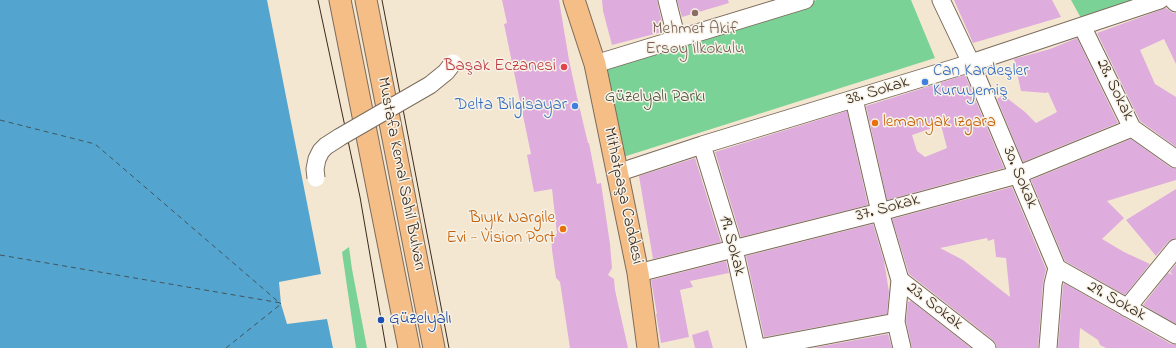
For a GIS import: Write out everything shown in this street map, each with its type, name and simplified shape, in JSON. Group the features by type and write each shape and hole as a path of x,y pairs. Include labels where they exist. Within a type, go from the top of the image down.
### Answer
{"main road":[{"name":"Mustafa Kemal Sahil Bulvarı","path":"340,0 409,348"},
{"name":"Mustafa Kemal Sahil Bulvarı","path":"366,0 434,348"},
{"name":"Mithatpaşa Caddesi","path":"574,0 595,64 638,273 648,348"}],"street":[{"path":"667,0 677,40"},
{"path":"595,64 805,0"},
{"name":"30. Sokak","path":"941,0 971,63 1057,268"},
{"name":"38. Sokak","path":"617,173 702,145 971,63 1160,0"},
{"path":"1173,0 1176,3"},
{"name":"28. Sokak","path":"1082,26 1132,128 1176,159"},
{"path":"316,178 315,170 317,159 321,151 326,146 430,85 446,72 453,63"},
{"path":"854,99 880,212 900,280 896,322 902,348"},
{"name":"37. Sokak","path":"638,273 880,212 1017,175 1132,128"},
{"name":"19. Sokak","path":"702,145 734,249 756,348"},
{"path":"1127,308 1176,248"},
{"path":"1048,348 1053,284 1057,268"},
{"name":"29. Sokak","path":"1057,268 1176,335"},
{"name":"23. Sokak","path":"900,280 988,348"},
{"path":"759,348 896,322"}],"green space":[{"name":"Güzelyalı Parkı","path":"817,0 911,0 935,58 620,158 601,66"},
{"path":"1071,0 1133,0 1082,20"},
{"path":"349,247 367,348 356,348 342,252"}],"water":[{"path":"0,0 267,0 321,274 279,282 281,304 287,324 327,319 333,348 0,348"}],"building":[{"path":"502,0 559,0 577,97 589,143 597,184 601,183 612,268 608,275 614,279 615,290 628,348 570,348 560,282 556,278 552,250 551,235 557,234 552,189 534,192 527,155 531,154 504,24 507,23"},
{"path":"602,0 657,0 662,23 660,24 662,32 612,45 603,11"},
{"path":"677,0 728,0 729,3 682,17"},
{"path":"954,0 1052,0 1061,17 973,43"},
{"path":"1166,8 1173,13 1176,13 1176,64 1164,39 1140,50 1155,84 1176,97 1176,147 1140,121 1097,33"},
{"path":"1077,38 1118,123 1023,162 997,99 1003,95 1025,112 1036,123 1057,112 1048,92 1021,91 1014,59 1050,49"},
{"path":"965,75 1004,168 887,200 866,106","holes":["941,125 947,148 925,157 917,151 912,135"]},
{"path":"847,111 868,205 741,237 715,152"},
{"path":"1131,139 1170,167 1176,169 1176,180 1107,201 1124,218 1102,239 1124,252 1150,264 1125,295 1065,261 1031,180"},
{"path":"695,158 721,242 653,259 639,176"},
{"path":"1012,187 1046,269 1043,283 1038,348 997,348 993,340 909,274 892,219","holes":["987,238 988,241 994,239 996,257 1006,258 1010,297 963,260 940,248"]},
{"path":"1176,189 1176,238 1168,242 1156,256 1126,220"},
{"path":"873,224 884,261 889,292 887,314 764,337 746,256"},
{"path":"726,261 729,273 690,281 693,287 680,290 689,337 661,343 651,280"},
{"path":"1176,264 1176,324 1143,305 1168,273 1173,275 1170,272"},
{"path":"1064,283 1171,344 1176,345 1176,348 1106,348 1100,345 1098,340 1080,328 1079,348 1058,348"},
{"path":"911,301 971,348 912,348 906,321 908,302"},
{"path":"708,330 713,348 695,348 692,335"},
{"path":"888,334 892,348 813,348"}],"ferry route":[{"path":"0,120 95,144 281,304"},
{"path":"0,255 281,303"},
{"path":"226,348 281,304"}],"tram line":[{"path":"318,0 360,197 386,348"},
{"path":"382,0 449,348"}],"place":[{"name":"Mehmet Akif Ersoy İlkokulu","path":"695,13"},
{"name":"Başak Eczanesi","path":"564,67"},
{"name":"Can Kardeşler Kuruyemiş","path":"925,82"},
{"name":"Delta Bilgisayar","path":"575,106"},
{"name":"lemanyak ızgara","path":"875,123"},
{"name":"Bıyık Nargile Evi - Vision Port","path":"563,229"},
{"name":"Güzelyalı","path":"381,320"}]}
